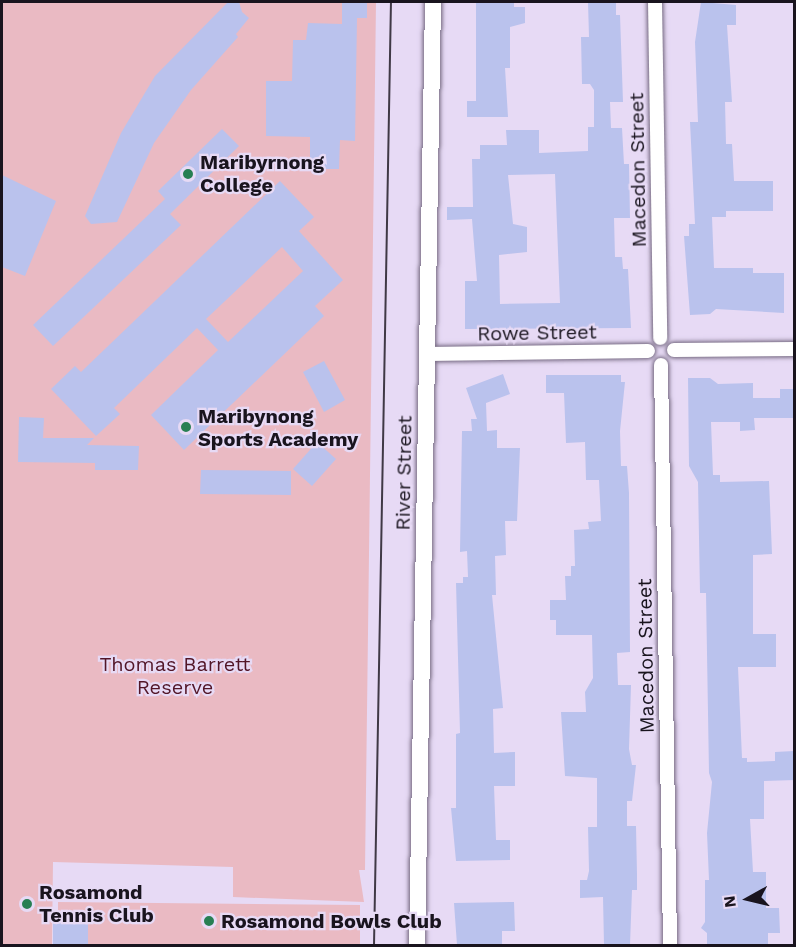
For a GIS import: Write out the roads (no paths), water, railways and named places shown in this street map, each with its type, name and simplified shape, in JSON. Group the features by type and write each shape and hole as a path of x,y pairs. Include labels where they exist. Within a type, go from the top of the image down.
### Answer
{"street":[{"name":"River Street","path":"417,945 433,2"},
{"name":"Macedon Street","path":"656,2 660,338"},
{"path":"660,338 670,341 674,350 671,360 661,365 652,362 648,351 650,342 660,338"},
{"path":"674,350 795,349"},
{"name":"Rowe Street","path":"427,354 648,351"},
{"name":"Macedon Street","path":"661,365 670,945"}],"tram line":[{"path":"374,946 391,2"}],"place":[{"name":"Maribyrnong College","path":"188,174"},
{"name":"Maribynong Sports Academy","path":"186,427"},
{"name":"Rosamond Tennis Club","path":"27,904"},
{"name":"Rosamond Bowls Club","path":"209,921"}],"park label":[{"name":"Thomas Barrett Reserve","path":"175,676"}]}
